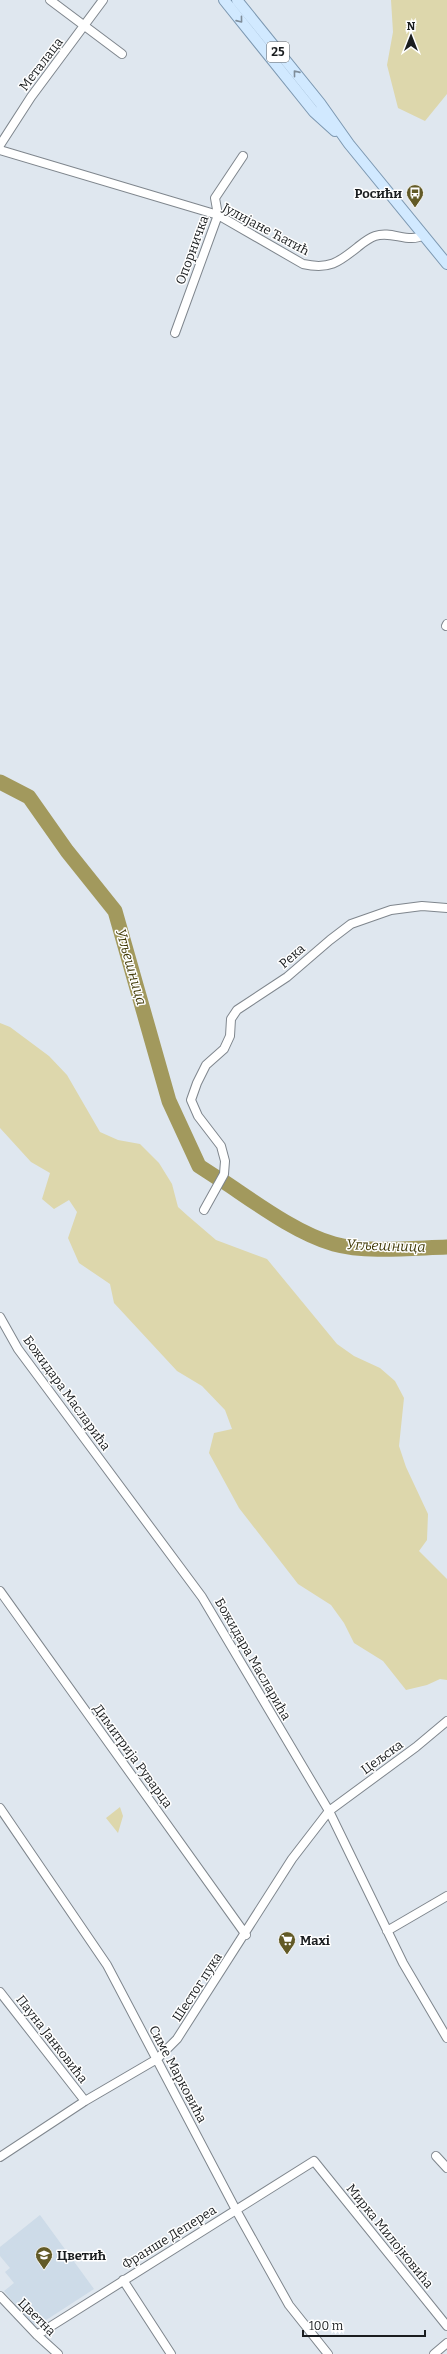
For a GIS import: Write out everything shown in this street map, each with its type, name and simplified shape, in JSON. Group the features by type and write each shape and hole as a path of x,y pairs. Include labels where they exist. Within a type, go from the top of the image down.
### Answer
{"main road":[{"name":"25","path":"224,0 314,112 349,144"},
{"name":"25","path":"237,0 320,103 349,144 447,264"}],"street":[{"path":"50,0 122,54"},
{"name":"Металаца","path":"0,145 31,97 103,0"},
{"name":"Јулијане Ћатић","path":"0,150 218,215 304,264 318,267 338,263 374,236 388,234 414,239 424,235"},
{"name":"Опорничка","path":"175,333 218,215 215,198 243,156"},
{"name":"Река","path":"204,1210 224,1174 225,1161 221,1146 198,1116 191,1100 206,1065 224,1049 230,1036 231,1019 237,1010 287,977 350,924 391,910 422,906 447,908"},
{"name":"Божидара Масларића","path":"0,1317 18,1350 202,1597 329,1811 387,1931 447,2038"},
{"name":"Димитрија Руварца","path":"0,1591 246,1935"},
{"name":"Цељска","path":"329,1811 416,1747 447,1721"},
{"name":"Симе Марковића","path":"0,1808 107,1965 236,2210 289,2305 328,2354"},
{"name":"Шестог пука","path":"0,2157 85,2101 156,2059 177,2039 246,1935 292,1859 329,1811"},
{"path":"387,1931 447,1896"},
{"name":"Пауна Јанковића","path":"0,1992 85,2101"},
{"path":"436,2156 447,2168"},
{"name":"Франше Депереа","path":"37,2335 314,2161"},
{"name":"Мирка Милојковића","path":"314,2161 447,2326"},
{"path":"123,2280 171,2354"},
{"name":"Цветна","path":"0,2296 37,2335 58,2354"},
{"path":"434,2354 447,2343"}],"shaded area":[{"path":"391,0 447,0 447,94 425,121 398,108 387,65 393,32"},
{"path":"0,1023 10,1027 49,1056 67,1075 100,1132 118,1140 140,1144 159,1163 172,1184 178,1207 216,1240 267,1259 337,1344 354,1356 380,1368 395,1381 404,1398 399,1446 406,1467 428,1514 427,1540 419,1551 447,1579 447,1680 440,1679 427,1685 406,1690 383,1661 354,1643 344,1623 331,1605 298,1584 239,1508 209,1453 214,1433 232,1429 225,1410 202,1386 177,1371 114,1303 110,1284 79,1263 68,1238 77,1212 69,1200 54,1209 42,1199 50,1173 31,1162 0,1128"},
{"path":"120,1807 123,1816 118,1833 106,1818"},
{"name":"Цветић","path":"40,2215 94,2289 40,2324 32,2325 4,2291 14,2283 5,2272 10,2268 0,2256 0,2247"}],"waterway":[{"name":"Угљешница","path":"0,782 29,797 67,851 115,911 169,1101 199,1166 219,1179"},
{"name":"Угљешница","path":"223,1181 263,1208 305,1233 334,1244 347,1247 375,1249 447,1247"}],"place":[{"name":"Росићи","path":"415,208"},
{"name":"Maxi","path":"287,1955"},
{"name":"Цветић","path":"44,2270"}]}
